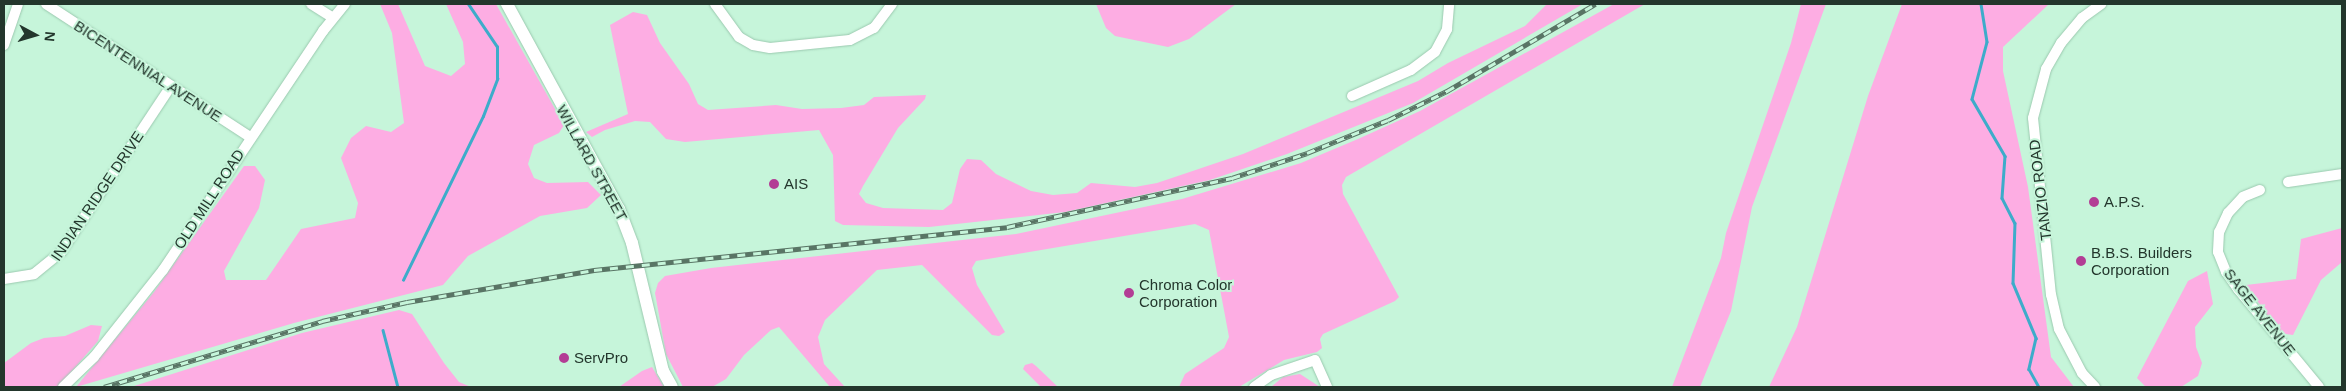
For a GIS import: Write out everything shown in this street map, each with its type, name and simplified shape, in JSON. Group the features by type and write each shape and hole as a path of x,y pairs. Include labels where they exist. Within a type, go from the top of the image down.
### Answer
{"street":[{"path":"4,45 18,4"},
{"name":"BICENTENNIAL AVENUE","path":"46,4 250,137"},
{"path":"311,4 332,17"},
{"name":"OLD MILL ROAD","path":"63,387 94,357 147,292 332,17 345,4"},
{"name":"WILLARD STREET","path":"507,4 622,216 638,265 651,331 663,371 672,387"},
{"path":"715,4 733,32 747,42 760,47 783,48 840,42 858,37 874,28 892,4"},
{"path":"1352,96 1411,70 1435,52 1447,29 1449,4"},
{"name":"TANZIO ROAD","path":"2095,387 2082,373 2059,329 2051,295 2033,118 2046,69 2061,43 2082,18 2101,4"},
{"name":"INDIAN RIDGE DRIVE","path":"4,279 20,278 40,272 61,252 171,86"},
{"path":"2288,182 2342,174"},
{"name":"SAGE AVENUE","path":"2260,190 2243,197 2228,212 2219,232 2218,252 2226,272 2238,289 2319,387"},
{"path":"1254,387 1271,376 1315,360 1327,387"}],"shaded area":[{"path":"380,4 398,4 425,66 451,76 465,64 463,42 446,4 496,4 564,125 559,133 534,145 528,164 534,178 547,183 588,182 601,195 587,208 540,216 468,256 443,285 294,323 76,387 154,292 244,166 255,166 265,180 259,208 224,271 226,280 266,280 301,229 355,218 358,203 341,158 351,138 366,126 391,132 404,123 392,33"},
{"path":"1096,4 1236,4 1189,39 1168,47 1115,36 1106,28"},
{"path":"1547,4 1583,4 1413,103 1287,154 1210,180 1065,212 929,227 843,225 835,221 833,155 819,130 685,142 666,139 650,122 635,121 605,130 592,137 586,132 628,114 610,25 633,12 647,15 660,43 689,84 698,104 708,110 776,105 802,109 841,108 864,105 874,97 926,95 925,99 898,128 863,186 859,194 866,203 883,208 943,210 952,203 960,169 967,159 981,160 996,174 1031,191 1053,195 1077,193 1091,183 1135,187 1157,183 1243,154 1418,81 1448,63 1525,26"},
{"path":"1614,4 1645,4 1346,177 1342,185 1343,194 1399,297 1395,301 1323,334 1320,339 1322,348 1317,352 1284,360 1239,387 1179,387 1185,374 1224,348 1229,337 1209,230 1195,224 976,261 972,268 977,285 1005,332 999,336 992,335 922,265 877,270 825,320 818,337 824,364 845,387 830,387 779,327 771,330 744,355 726,379 712,387 683,387 666,354 655,293 658,283 665,276 711,268 1016,234 1182,199 1301,163 1358,139 1420,111"},
{"path":"1801,4 1826,4 1752,207 1731,311 1700,387 1672,387 1721,258 1726,233 1791,43"},
{"path":"1902,4 2049,4 2003,47 2003,71 2028,187 2051,357 2074,387 1769,387 1797,327 1868,96"},
{"path":"2342,228 2342,262 2321,280 2293,335 2280,333 2246,285 2296,279 2301,239"},
{"path":"2207,271 2213,304 2195,327 2196,347 2202,363 2198,376 2181,387 2146,387 2137,378 2188,281"},
{"path":"399,310 412,314 444,363 459,382 471,387 131,387 302,333"},
{"path":"91,325 102,326 98,341 58,387 4,387 4,363 31,343 44,338 65,336"},
{"path":"1032,363 1058,387 1041,387 1023,369 1025,365"},
{"path":"652,367 664,387 619,387 642,371"},
{"path":"1300,374 1320,387 1271,387 1283,377"}],"waterway":[{"path":"403,280 483,116 497,79 497,47 468,4"},
{"path":"1981,4 1987,42 1972,99 2005,156 2002,198 2015,223 2013,283 2036,338 2029,369 2039,387"},
{"path":"383,330 398,387"}],"railway":[{"path":"104,387 322,321 407,302 594,270 1007,227 1232,178 1307,153 1388,120 1447,91 1595,4"}],"place":[{"name":"AIS","path":"774,184"},
{"name":"A.P.S.","path":"2094,202"},
{"name":"B.B.S. Builders Corporation","path":"2081,261"},
{"name":"Chroma Color Corporation","path":"1129,293"},
{"name":"ServPro","path":"564,358"}]}
